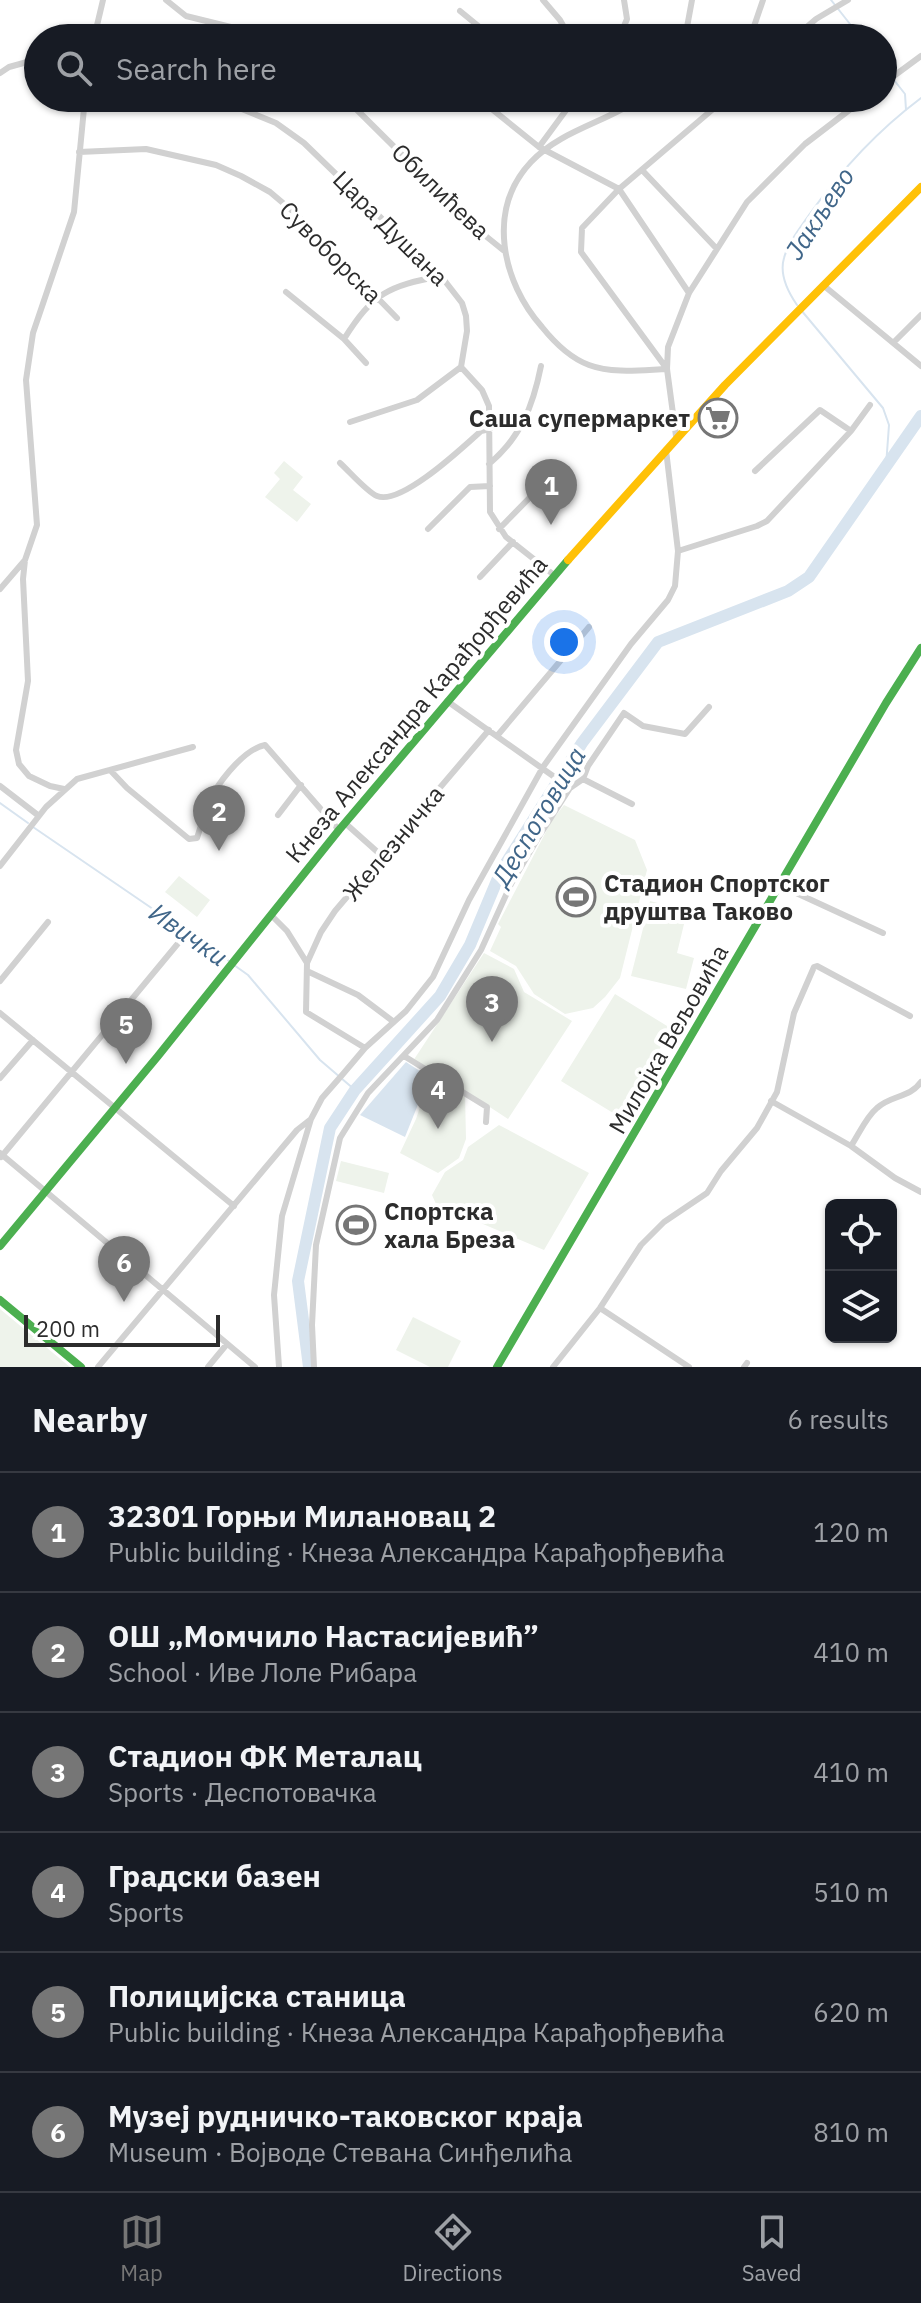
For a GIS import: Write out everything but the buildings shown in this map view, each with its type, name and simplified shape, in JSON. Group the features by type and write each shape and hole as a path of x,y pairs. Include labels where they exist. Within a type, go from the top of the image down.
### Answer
{"street":[{"path":"97,24 103,0"},
{"path":"166,0 186,16 219,24"},
{"path":"543,0 562,24"},
{"path":"624,0 625,24"},
{"path":"688,24 692,0"},
{"path":"755,24 763,0"},
{"path":"810,24 848,0"},
{"path":"460,11 476,24"},
{"path":"897,74 921,56"},
{"path":"0,73 24,63"},
{"path":"64,789 29,776 19,764 16,750 28,681 23,579 25,560 37,525 26,380 33,333 74,212 83,112"},
{"name":"Цара Душана","path":"249,112 276,123 304,143 441,276 462,303 466,316 467,331 461,367"},
{"name":"Обилићева","path":"359,112 477,229 503,250"},
{"path":"495,112 541,149 619,189 689,293"},
{"path":"564,112 518,179 508,202 503,226 503,250 518,295 552,339 587,364 606,369 667,369"},
{"path":"541,149 614,112"},
{"path":"667,369 581,252 582,228 619,189 710,112"},
{"path":"676,436 667,369 668,347 689,293 747,202 805,144 847,112"},
{"name":"Сувоборска","path":"79,152 146,149 216,165 241,176 270,192 296,214 397,318"},
{"path":"642,170 716,248"},
{"name":"Кнеза Александра Карађорђевића","path":"0,1246 342,826 554,575 676,436 921,187"},
{"path":"344,339 376,297 409,282 441,276"},
{"path":"823,285 921,366"},
{"path":"286,292 344,339 366,363"},
{"path":"893,343 921,315"},
{"path":"489,464 512,442 527,418 541,366"},
{"path":"350,422 417,400 432,392 461,367 487,399 490,512 499,529 554,575"},
{"path":"678,551 767,521 851,431 870,405"},
{"path":"755,471 820,410 851,431"},
{"path":"340,463 376,496 387,497 416,483 481,431 490,429"},
{"path":"279,1367 274,1295 282,1216 311,1119 322,1098 337,1080 365,1048 406,1011 433,977 469,900 546,770 631,644 668,600 675,586 678,551 666,449"},
{"path":"499,529 542,485"},
{"path":"428,529 470,487 490,486"},
{"path":"480,577 513,542"},
{"path":"0,589 25,560"},
{"path":"497,736 589,627"},
{"name":"Милојка Вељовића","path":"497,1367 921,648"},
{"path":"447,701 568,786"},
{"path":"314,1367 312,1325 316,1245 340,1138 368,1093 437,1020 481,950 511,884 568,786 583,779 588,766 624,713 643,726 685,734 709,707"},
{"name":"Железничка","path":"307,963 335,911 489,730"},
{"path":"110,770 189,839 197,838 211,796 220,783 259,746 265,745 342,826 382,856"},
{"path":"0,866 37,819 77,779 193,747"},
{"path":"583,779 632,804"},
{"path":"278,815 301,785"},
{"path":"0,786 37,819"},
{"path":"781,886 883,933"},
{"path":"271,915 287,931 307,963 306,1012 365,1048"},
{"path":"0,981 48,922"},
{"path":"180,941 1,1156 255,1367"},
{"path":"564,1367 555,1365 600,1308 641,1245 664,1222 707,1193 757,1128 778,1088 794,1013 814,967 910,1016"},
{"path":"307,971 358,995 394,1022"},
{"path":"0,1013 234,1206"},
{"path":"0,1078 33,1040"},
{"path":"404,1056 487,1107 486,1122"},
{"path":"851,1146 875,1109 891,1098 915,1090 921,1082"},
{"path":"771,1101 851,1146 895,1178 921,1192"},
{"path":"98,1367 297,1130 311,1119"},
{"path":"0,1300 81,1367"},
{"path":"600,1308 689,1367"},
{"path":"208,1367 227,1344"}],"shaded area":[{"path":"284,461 303,477 293,490 311,504 297,522 265,497 280,479 274,473"},
{"name":"Стадион Спортског друштва Таково","path":"564,805 635,840 647,870 620,978 593,1008 565,1014 534,994 516,966 490,951 501,927 498,924 551,822"},
{"path":"179,876 210,900 197,917 165,892"},
{"path":"650,901 670,906 668,916 685,920 677,953 694,958 686,989 631,976"},
{"path":"484,953 514,969 524,992 572,1021 508,1119 438,1073 433,1075 413,1061"},
{"path":"615,994 672,1029 618,1116 561,1081"},
{"path":"406,1062 429,1077 405,1137 360,1115"},
{"path":"428,1083 449,1084 465,1094 466,1139 459,1158 438,1173 400,1153"},
{"path":"499,1125 589,1173 544,1250 436,1204 432,1195 445,1172 463,1160 468,1147"},
{"path":"341,1161 389,1173 384,1193 336,1181"},
{"path":"0,1309 70,1367 0,1367"},
{"path":"413,1317 461,1341 448,1367 430,1367 396,1350"}],"waterway":[{"path":"831,0 850,24"},
{"path":"897,84 905,94 906,110"},
{"name":"Јакљево","path":"797,305 783,271 791,241 847,167 889,124 921,98"},
{"name":"Јакљево","path":"801,310 883,408 889,425 886,466"},
{"name":"Деспотовица","path":"309,1367 298,1281 330,1128 355,1090 440,996 470,945 501,871 582,743 658,642 788,591 809,577 921,416"},
{"name":"Ивички","path":"0,803 28,823"},
{"name":"Ивички","path":"33,827 229,961"},
{"name":"Ивички","path":"234,965 248,975 320,1060 355,1090"}],"traffic: fast":[{"path":"0,1246 158,1056 339,830 568,560"},
{"path":"497,1367 921,648"},
{"path":"0,1300 81,1367"}],"traffic: slow":[{"path":"568,560 725,385 921,187"}],"place":[{"name":"Саша супермаркет","path":"718,418"},
{"name":"32301 Горњи Милановац 2","path":"551,525"},
{"name":"ОШ „Момчило Настасијевић”","path":"219,851"},
{"name":"Стадион Спортског друштва Таково","path":"576,897"},
{"name":"Стадион ФК Металац","path":"492,1042"},
{"name":"Полицијска станица","path":"126,1064"},
{"name":"Градски базен","path":"438,1129"},
{"name":"Спортска хала Бреза","path":"356,1225"},
{"name":"Музеј рудничко-таковског краја","path":"124,1302"}]}
